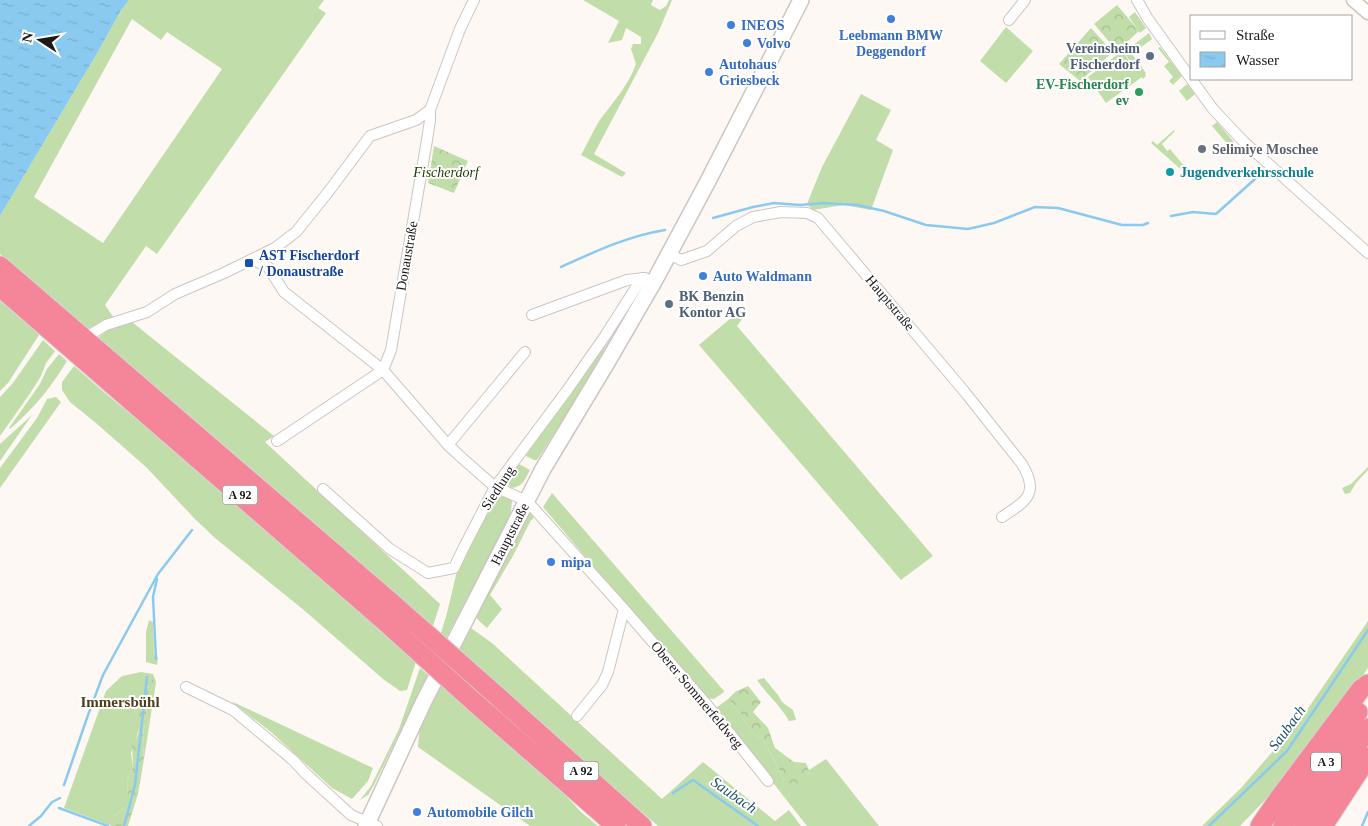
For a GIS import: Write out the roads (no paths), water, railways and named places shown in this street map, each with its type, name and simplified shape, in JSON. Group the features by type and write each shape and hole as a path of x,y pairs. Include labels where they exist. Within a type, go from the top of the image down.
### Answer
{"highway":[{"name":"A 92","path":"0,266 104,366 387,611 486,687 642,826"},
{"name":"A 92","path":"0,287 104,366"},
{"name":"A 92","path":"387,611 473,700 616,826"},
{"name":"A 3","path":"1260,826 1361,688 1368,684"},
{"name":"A 3","path":"1282,826 1368,697"},
{"name":"A 3","path":"1304,826 1368,728"},
{"name":"A 3","path":"1323,826 1366,761"},
{"name":"A 3","path":"1338,826 1360,780 1366,761"},
{"path":"1248,826 1280,797"}],"main road":[{"name":"Hauptstraße","path":"370,825 424,701 543,470 608,361 649,278 669,254 802,0"}],"street":[{"name":"Donaustraße","path":"383,370 391,350 427,140 430,110 460,29 474,0"},
{"path":"1009,20 1025,0"},
{"path":"1137,0 1148,19 1190,77"},
{"path":"1353,0 1368,13"},
{"path":"1192,80 1237,135 1368,253"},
{"path":"93,333 106,325 147,312 175,294 275,248 296,232 330,191 370,136 416,120 430,110"},
{"path":"406,123 416,126 423,132 427,140"},
{"name":"Hauptstraße","path":"669,254 681,260 707,251 736,226 752,217 781,212 807,213 818,218 964,391 1029,475 1028,495 1023,502 1002,517"},
{"path":"268,267 275,248"},
{"path":"251,260 268,267 284,292 383,370 277,441"},
{"path":"532,315 627,280 649,278"},
{"name":"Siedlung","path":"323,489 390,549 428,574 454,568 492,483 568,389 649,278"},
{"path":"448,445 525,352"},
{"name":"Siedlung","path":"383,370 448,445 492,483"},
{"path":"492,483 527,501"},
{"name":"Oberer Sommerfeldweg","path":"527,501 708,706 768,781"},
{"path":"577,716 602,685 608,672 624,610"},
{"name":"Hauptstraße","path":"186,687 233,710 293,760 351,815 370,825"}],"water":[{"path":"0,0 129,0 120,12 0,216"}],"waterway":[{"path":"1171,216 1193,212 1216,214 1265,170"},
{"path":"713,218 774,203 800,205 824,203 857,205 884,211 926,225 968,229 994,223 1035,207 1058,208 1122,225 1143,225 1148,223"},
{"path":"561,267 625,240 665,230"},
{"path":"64,785 103,675 158,574 192,530"},
{"path":"156,659 153,597 157,579"},
{"name":"Saubach","path":"1209,826 1287,751 1368,630"},
{"path":"124,826 135,785 147,677"},
{"name":"Saubach","path":"673,793 693,780 758,826"},
{"path":"29,826 41,816 52,802 60,798"},
{"path":"59,808 108,826"},
{"path":"1362,826 1368,812"}],"place":[{"name":"Leebmann BMW Deggendorf","path":"891,19"},
{"name":"INEOS","path":"731,25"},
{"name":"Volvo","path":"747,43"},
{"name":"Vereinsheim Fischerdorf","path":"1150,56"},
{"name":"Autohaus Griesbeck","path":"709,72"},
{"name":"EV-Fischerdorf ev","path":"1139,92"},
{"name":"Selimiye Moschee","path":"1202,149"},
{"name":"Jugendverkehrsschule","path":"1170,172"},
{"name":"AST Fischerdorf / Donaustraße","path":"249,263"},
{"name":"Auto Waldmann","path":"703,276"},
{"name":"BK Benzin Kontor AG","path":"669,304"},
{"name":"mipa","path":"551,562"},
{"name":"Automobile Gilch","path":"417,812"}],"district":[{"name":"Immersbühl","path":"120,702"}],"park label":[{"name":"Fischerdorf","path":"446,172"}]}
